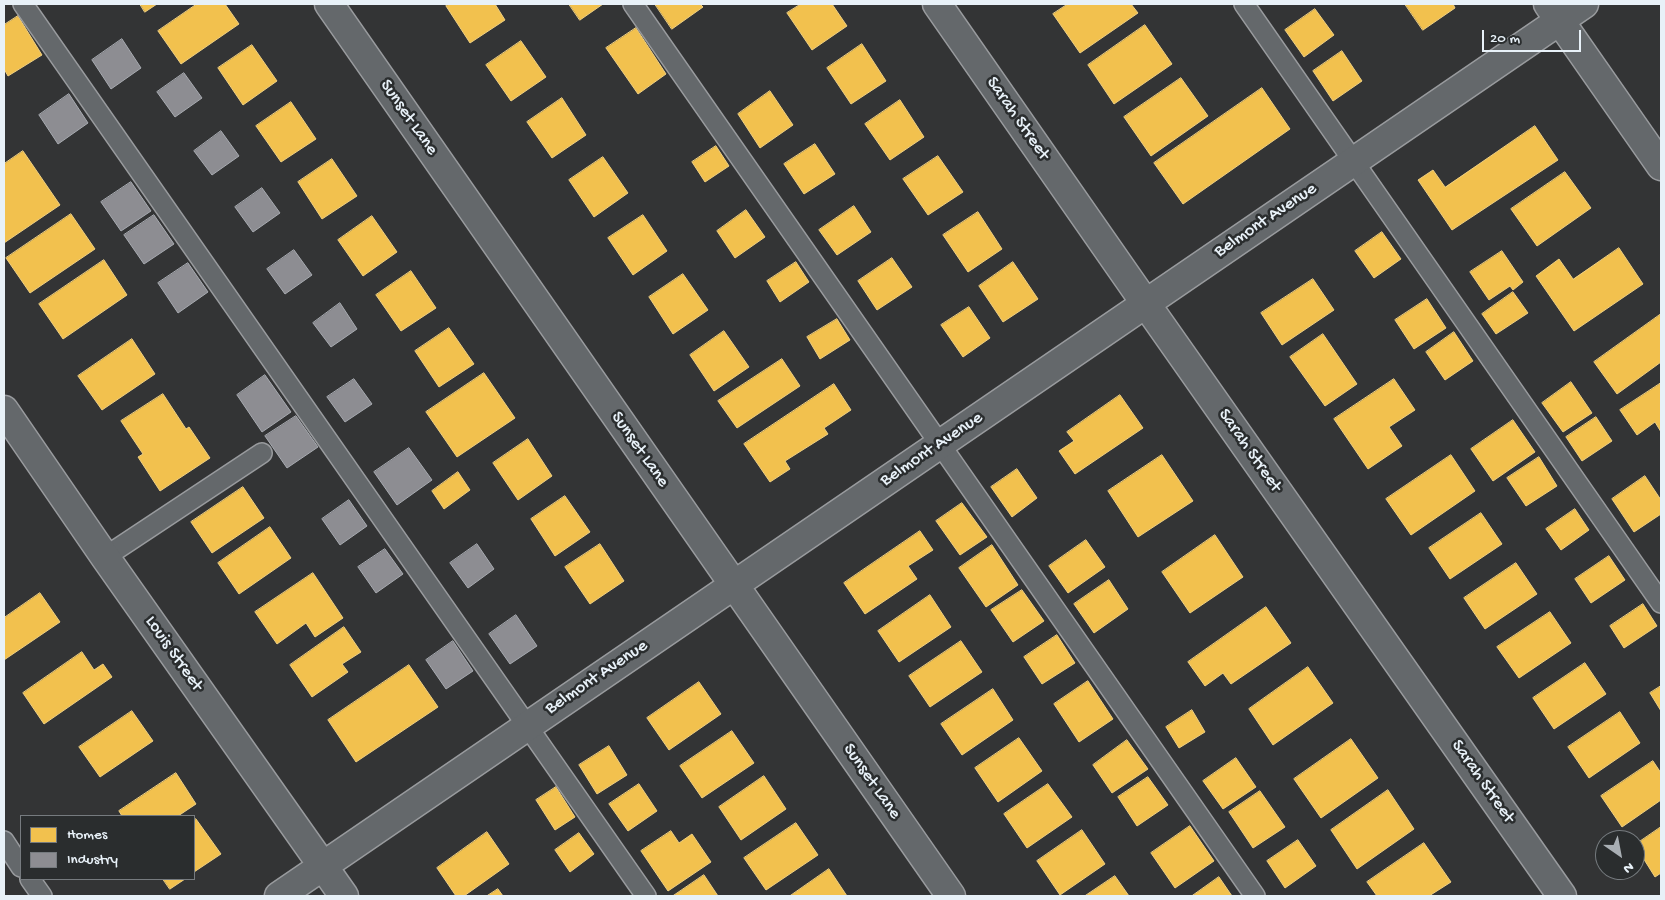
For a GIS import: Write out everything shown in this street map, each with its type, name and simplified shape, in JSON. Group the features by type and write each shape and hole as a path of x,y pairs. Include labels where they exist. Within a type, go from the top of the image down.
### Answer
{"street":[{"name":"Sunset Lane","path":"329,4 951,896"},
{"name":"Sarah Street","path":"937,4 1562,896"},
{"name":"Belmont Avenue","path":"279,896 1354,161 1554,12 1584,4"},
{"path":"1554,12 1661,166"},
{"name":"Louis Street","path":"4,410 105,557 344,896"}],"lane":[{"path":"23,4 646,896"},
{"path":"634,4 1255,896"},
{"path":"1244,4 1661,603"},
{"path":"105,557 262,453"},
{"path":"4,841 20,865"},
{"path":"31,880 42,896"}],"building: Homes":[{"path":"140,4 157,4 145,12"},
{"path":"197,4 225,4 239,24 181,64 158,31"},
{"path":"450,4 495,4 505,20 470,43 446,6"},
{"path":"569,4 603,4 580,20"},
{"path":"655,4 700,4 703,7 672,29"},
{"path":"801,4 832,4 847,26 812,50 787,13"},
{"path":"1068,4 1131,4 1138,13 1080,53 1053,14"},
{"path":"1405,4 1453,4 1455,8 1423,30"},
{"path":"1315,9 1334,35 1304,57 1285,30"},
{"path":"18,16 42,55 8,76 4,69 4,25"},
{"path":"1145,25 1172,64 1114,104 1088,65"},
{"path":"636,28 666,74 638,94 606,48"},
{"path":"521,41 546,77 511,101 486,65"},
{"path":"862,44 886,81 851,104 827,68"},
{"path":"252,45 277,81 243,105 218,68"},
{"path":"1342,51 1362,81 1333,101 1313,71"},
{"path":"1181,78 1208,116 1151,156 1124,117"},
{"path":"1262,88 1290,129 1183,204 1154,163"},
{"path":"770,91 793,125 760,148 738,114"},
{"path":"562,98 586,135 552,158 527,122"},
{"path":"900,100 924,137 890,160 865,124"},
{"path":"291,102 316,139 281,162 256,126"},
{"path":"1535,126 1558,160 1452,230 1418,180 1433,170 1445,187"},
{"path":"815,144 835,174 804,194 784,164"},
{"path":"716,146 729,166 705,182 692,162"},
{"path":"23,151 60,205 4,243 4,164"},
{"path":"938,156 963,192 928,215 903,179"},
{"path":"603,157 628,193 594,217 569,180"},
{"path":"332,159 357,196 322,219 298,182"},
{"path":"1565,172 1591,208 1537,246 1511,209"},
{"path":"854,206 871,232 837,255 819,230"},
{"path":"746,210 765,237 735,258 717,231"},
{"path":"978,212 1002,249 968,272 943,235"},
{"path":"71,214 95,249 30,293 6,258"},
{"path":"643,215 667,251 633,275 608,238"},
{"path":"372,216 397,252 363,276 338,240"},
{"path":"1382,232 1401,259 1374,278 1355,251"},
{"path":"1619,248 1643,284 1574,331 1536,276 1559,259 1573,279"},
{"path":"1502,251 1523,282 1513,290 1510,286 1489,300 1470,272"},
{"path":"892,258 912,287 877,310 858,281"},
{"path":"104,260 127,295 63,339 39,304"},
{"path":"796,262 809,282 780,302 767,281"},
{"path":"1013,262 1038,299 1003,322 979,286"},
{"path":"411,271 436,308 401,331 376,295"},
{"path":"683,274 708,310 673,334 649,297"},
{"path":"1313,279 1334,310 1282,345 1261,313"},
{"path":"1513,292 1528,313 1496,334 1482,314"},
{"path":"1427,299 1446,328 1414,349 1395,320"},
{"path":"969,307 990,338 963,357 941,325"},
{"path":"1661,314 1661,362 1617,394 1594,362"},
{"path":"837,319 850,340 820,359 807,337"},
{"path":"449,328 474,364 439,387 415,351"},
{"path":"724,331 749,367 714,391 690,355"},
{"path":"1454,332 1473,361 1445,380 1426,352"},
{"path":"1323,334 1357,384 1325,406 1290,357"},
{"path":"132,339 155,374 102,410 78,376"},
{"path":"782,359 800,386 737,428 718,401"},
{"path":"484,373 515,418 457,457 426,412"},
{"path":"1394,379 1415,410 1389,427 1402,446 1368,469 1334,419"},
{"path":"1571,382 1592,413 1563,432 1542,403"},
{"path":"1661,383 1661,432 1655,422 1637,435 1620,410"},
{"path":"834,384 851,410 824,428 828,434 785,461 790,469 770,482 744,444"},
{"path":"163,394 186,429 189,427 210,458 160,491 138,457 143,454 121,421"},
{"path":"1120,395 1143,428 1075,474 1059,451 1074,441 1067,432"},
{"path":"1596,417 1612,441 1582,461 1566,437"},
{"path":"1513,420 1535,452 1493,481 1471,449"},
{"path":"528,439 552,476 518,500 493,463"},
{"path":"1162,455 1193,501 1138,537 1108,491"},
{"path":"1451,455 1475,491 1411,535 1386,499"},
{"path":"1539,457 1557,486 1526,506 1507,478"},
{"path":"1017,469 1037,498 1012,517 991,487"},
{"path":"458,472 470,490 444,509 432,491"},
{"path":"1645,476 1661,500 1661,514 1634,532 1612,499"},
{"path":"243,487 264,518 212,553 191,522"},
{"path":"565,496 590,532 555,556 531,519"},
{"path":"962,503 987,537 960,555 936,521"},
{"path":"1575,509 1589,530 1561,550 1546,529"},
{"path":"1481,513 1502,544 1450,579 1429,548"},
{"path":"270,527 291,558 239,594 218,563"},
{"path":"920,531 933,550 908,566 917,579 865,614 844,583"},
{"path":"1215,535 1243,577 1190,613 1162,572"},
{"path":"1086,540 1105,567 1068,593 1049,566"},
{"path":"600,544 624,581 590,604 565,567"},
{"path":"992,545 1018,585 986,607 959,568"},
{"path":"1609,556 1625,580 1591,603 1575,579"},
{"path":"1516,563 1537,594 1485,629 1464,598"},
{"path":"313,573 343,618 315,637 306,623 277,644 255,612"},
{"path":"1109,580 1128,609 1094,633 1074,604"},
{"path":"1022,590 1044,621 1013,642 991,610"},
{"path":"40,593 60,622 4,660 4,618"},
{"path":"930,595 951,627 899,662 878,631"},
{"path":"1643,604 1657,626 1624,648 1610,626"},
{"path":"1266,607 1291,643 1231,684 1223,673 1205,686 1188,662"},
{"path":"1550,612 1571,643 1519,678 1497,647"},
{"path":"344,627 361,652 342,664 348,672 312,697 290,665"},
{"path":"1057,635 1075,663 1042,684 1024,657"},
{"path":"961,641 982,672 930,707 909,676"},
{"path":"82,652 94,670 103,664 112,677 44,724 23,693"},
{"path":"1585,663 1606,694 1554,729 1533,698"},
{"path":"409,665 438,707 356,762 328,720"},
{"path":"1308,667 1333,703 1273,745 1249,709"},
{"path":"1088,681 1113,719 1079,742 1054,704"},
{"path":"699,682 721,714 669,750 647,718"},
{"path":"1661,686 1661,711 1650,693"},
{"path":"993,689 1013,720 962,755 941,724"},
{"path":"1192,710 1205,732 1179,748 1166,727"},
{"path":"132,711 153,741 100,777 79,747"},
{"path":"1620,712 1640,743 1589,778 1568,747"},
{"path":"732,731 754,763 702,798 680,766"},
{"path":"1019,738 1042,771 998,802 975,768"},
{"path":"1351,739 1378,778 1321,818 1294,779"},
{"path":"1127,740 1148,769 1112,793 1093,765"},
{"path":"609,746 627,775 597,794 579,765"},
{"path":"1236,758 1256,787 1223,809 1203,781"},
{"path":"1653,761 1661,773 1661,800 1622,827 1601,796"},
{"path":"176,773 196,804 180,815 121,815 119,811"},
{"path":"764,776 786,809 741,840 719,807"},
{"path":"1148,777 1168,805 1137,826 1118,797"},
{"path":"639,784 657,811 628,831 609,804"},
{"path":"1048,784 1072,817 1027,848 1004,814"},
{"path":"556,787 575,817 555,830 536,800"},
{"path":"1388,790 1414,829 1357,869 1331,830"},
{"path":"1260,791 1285,827 1253,848 1229,812"},
{"path":"195,820 221,854 195,871"},
{"path":"796,823 818,855 766,890 744,858"},
{"path":"1190,826 1214,861 1175,888 1151,853"},
{"path":"1661,827 1661,873 1655,877 1645,861 1645,838"},
{"path":"1082,830 1105,864 1060,895 1037,861"},
{"path":"671,831 679,843 692,834 711,862 668,891 641,851"},
{"path":"487,832 509,864 464,896 456,896 437,868"},
{"path":"579,833 594,854 570,872 555,850"},
{"path":"1298,840 1316,866 1285,888 1267,861"},
{"path":"1424,843 1451,882 1429,896 1377,896 1367,882"},
{"path":"829,869 847,896 790,896"},
{"path":"704,875 718,896 673,896"},
{"path":"1115,876 1129,896 1085,896"},
{"path":"1219,877 1232,896 1192,896"},
{"path":"164,880 184,880 170,889"},
{"path":"498,889 503,896 487,896"}],"building: Industry":[{"path":"122,39 141,68 111,89 92,60"},
{"path":"184,73 202,98 175,117 157,92"},
{"path":"69,94 88,123 58,144 39,115"},
{"path":"221,131 239,156 212,175 194,151"},
{"path":"131,182 151,211 121,231 101,202"},
{"path":"262,188 280,213 253,232 235,207"},
{"path":"154,215 174,244 144,264 124,235"},
{"path":"294,250 312,275 285,294 267,269"},
{"path":"188,263 208,292 178,313 158,283"},
{"path":"340,303 357,329 331,347 313,323"},
{"path":"265,375 291,412 262,432 237,395"},
{"path":"354,379 372,404 345,422 327,397"},
{"path":"296,416 318,447 287,468 265,436"},
{"path":"409,448 432,480 397,505 374,472"},
{"path":"349,500 367,526 340,545 322,519"},
{"path":"477,544 494,569 468,588 450,563"},
{"path":"385,549 403,574 376,593 358,567"},
{"path":"516,615 537,646 510,664 489,634"},
{"path":"453,641 473,671 446,689 426,660"}]}
